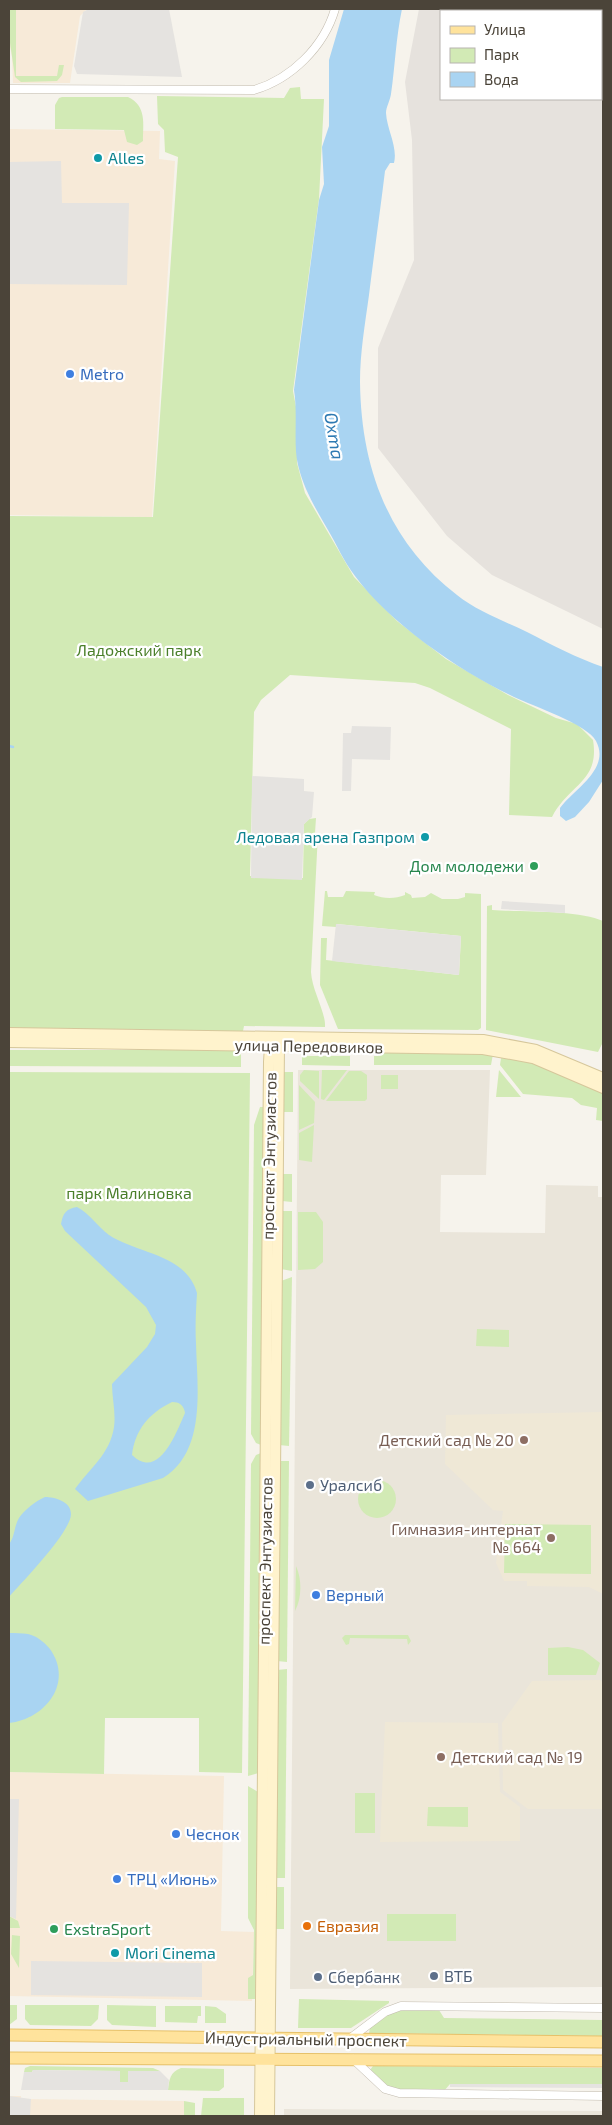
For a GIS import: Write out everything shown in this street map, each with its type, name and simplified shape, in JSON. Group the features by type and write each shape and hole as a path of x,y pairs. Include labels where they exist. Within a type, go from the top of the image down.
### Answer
{"main road":[{"name":"улица Передовиков","path":"9,1033 498,1050 542,1061 603,1088"},
{"name":"улица Передовиков","path":"9,1042 499,1042 536,1050 603,1078"},
{"name":"проспект Энтузиастов","path":"269,2116 265,2037 274,1043"},
{"name":"Индустриальный проспект","path":"9,2035 603,2042"},
{"name":"Индустриальный проспект","path":"9,2058 265,2061 352,2058 603,2061"},
{"name":"проспект Энтузиастов","path":"260,2116 265,2061"}],"street":[{"path":"9,89 254,90 276,81 310,54 328,27 335,9"},
{"path":"348,2040 385,2012 401,2006 603,2008"},
{"path":"352,2058 385,2089 392,2092 603,2096"}],"shaded area":[{"path":"9,9 87,9 80,16 70,83 13,83 9,41"},
{"path":"89,9 169,9 182,77 77,74 74,66 83,12"},
{"path":"419,9 574,9 576,10 440,10 440,100 602,100 603,24 603,629 492,575 447,536 378,448 378,348 414,260 412,140 405,82"},
{"path":"9,129 160,131 159,159 175,161 152,517 9,515"},
{"path":"61,161 62,203 129,203 127,285 9,284 9,162"},
{"path":"352,726 391,727 390,760 352,759 351,791 342,791 343,733 351,733"},
{"path":"252,776 304,779 304,791 314,792 312,817 304,824 302,880 251,878"},
{"path":"502,901 565,905 565,913 501,909"},
{"path":"336,924 461,936 459,975 332,961"},
{"path":"298,1070 490,1070 486,1175 441,1175 440,1232 545,1233 546,1185 598,1186 598,1197 603,1197 603,1987 290,1989"},
{"name":"Детский сад № 20","path":"603,1412 603,1594 589,1587 527,1586 527,1581 504,1581 496,1563 503,1511 493,1510 445,1464 446,1415"},
{"path":"600,1680 603,1682 603,1809 528,1809 503,1790 502,1723 532,1681"},
{"name":"Детский сад № 19","path":"385,1722 498,1723 500,1792 520,1807 520,1841 380,1842"},
{"path":"9,1772 224,1776 221,1931 254,1932 252,2001 9,1996"},
{"path":"9,1799 19,1799 16,1919 9,1916"},
{"path":"31,1961 202,1963 202,1997 31,1995"},
{"path":"33,2070 120,2071 120,2082 128,2082 128,2071 160,2071 169,2080 168,2090 21,2090 24,2072 32,2072"},
{"path":"450,2084 603,2084 603,2088 450,2087"},
{"path":"9,2096 21,2096 21,2099 184,2101 184,2116 9,2116"},
{"path":"9,2096 31,2099 30,2116 9,2116"},
{"path":"284,2109 603,2111 603,2116 284,2116"}],"green space":[{"path":"9,9 16,9 16,76 57,76 59,65 64,65 62,75 57,81 21,82 15,77 9,36"},
{"name":"Ладожский парк","path":"300,87 301,99 324,99 319,199 293,391 297,412 297,463 305,493 354,577 397,621 446,659 508,695 556,718 577,724 593,740 594,754 592,765 582,782 559,806 552,817 509,815 511,729 430,688 415,683 290,675 261,700 254,712 250,876 303,878 304,824 309,819 316,818 315,833 318,833 311,972 325,1027 244,1026 243,1031 9,1031 9,516 153,517 178,157 165,152 164,130 158,124 157,96 284,98 290,88"},
{"path":"128,97 141,110 143,116 143,141 137,145 127,142 124,130 55,129 55,105 59,98"},
{"path":"325,891 327,891 328,897 343,897 346,891 375,892 374,895 390,898 405,895 405,892 411,895 412,898 425,897 431,893 442,899 458,899 465,897 465,893 481,894 481,1028 478,1030 338,1029 320,985 321,938 327,938 326,960 459,975 461,936 337,924 336,927 322,926"},
{"path":"492,905 492,910 565,913 593,917 603,921 603,1042 598,1052 486,1030 487,906"},
{"path":"9,1050 241,1050 241,1067 9,1066"},
{"path":"379,1051 493,1054 491,1065 374,1065 374,1056 378,1056"},
{"path":"302,1056 350,1056 350,1066 302,1065"},
{"path":"509,1057 533,1062 603,1092 603,1121 596,1120 597,1108 581,1105 572,1098 523,1094 500,1065 501,1058 508,1059"},
{"path":"304,1070 319,1071 319,1099 300,1081 300,1075"},
{"path":"322,1070 347,1070 324,1100 321,1099"},
{"path":"499,1070 521,1097 496,1097"},
{"path":"349,1071 361,1071 367,1075 367,1099 365,1101 326,1101"},
{"name":"парк Малиновка","path":"9,1072 250,1073 242,1773 199,1772 199,1718 105,1718 104,1774 9,1772"},
{"path":"284,1072 293,1072 293,1112 283,1112"},
{"path":"381,1075 398,1075 398,1089 381,1089"},
{"path":"299,1085 315,1102 314,1123 299,1130"},
{"path":"260,1107 265,1107 261,1445 256,1443 251,1434 254,1125"},
{"path":"314,1125 312,1162 299,1160 299,1133"},
{"path":"283,1174 292,1174 292,1202 282,1201"},
{"path":"282,1211 292,1211 292,1271 281,1269"},
{"path":"298,1212 316,1212 323,1222 323,1262 315,1269 298,1270"},
{"path":"292,1277 289,1446 279,1445 281,1281"},
{"path":"477,1329 509,1330 509,1347 476,1346"},
{"path":"261,1453 259,1773 248,1776 251,1464 256,1455"},
{"path":"289,1461 287,1662 277,1661 279,1462"},
{"path":"377,1480 391,1485 396,1499 391,1513 377,1518 363,1513 358,1499 363,1485"},
{"path":"505,1524 591,1525 591,1574 504,1573"},
{"path":"296,1566 300,1588 299,1600 295,1611"},
{"path":"345,1635 408,1635 411,1641 408,1645 407,1639 350,1638 349,1644 346,1645 342,1638"},
{"path":"568,1647 583,1650 600,1663 596,1675 548,1675 548,1648"},
{"path":"287,1669 285,1878 275,1878 277,1670"},
{"path":"248,1786 258,1792 256,1999 248,1999 248,1978 253,1975 254,1930 248,1918"},
{"path":"355,1793 375,1793 375,1833 355,1833"},
{"path":"428,1807 468,1807 468,1827 427,1826"},
{"path":"275,1887 284,1887 284,1929 275,1929"},
{"path":"387,1914 456,1914 456,1941 387,1941"},
{"path":"9,1916 18,1921 20,1928 9,1928"},
{"path":"12,1935 20,1936 19,1968 11,1954"},
{"path":"299,1999 389,2001 389,2003 351,2028 298,2028"},
{"path":"9,2005 17,2005 17,2019 9,2025"},
{"path":"25,2005 99,2005 98,2019 91,2026 30,2025 25,2019"},
{"path":"107,2005 156,2006 156,2027 112,2025 107,2020"},
{"path":"165,2006 201,2006 201,2016 198,2016 197,2023 165,2022"},
{"path":"205,2006 216,2007 226,2014 226,2023 205,2023"},
{"path":"404,2010 439,2010 444,2018 603,2020 603,2036 369,2033 370,2028 391,2013"},
{"path":"30,2066 153,2068 160,2071 129,2071 128,2082 120,2082 120,2071 33,2070 32,2072 24,2072 25,2068"},
{"path":"373,2066 603,2068 603,2084 450,2084 444,2091 399,2090 387,2087 370,2070"},
{"path":"181,2068 224,2069 224,2087 219,2091 168,2090 172,2074"},
{"path":"203,2098 244,2098 244,2116 201,2116"},
{"path":"184,2101 195,2103 195,2116 184,2116"}],"water":[{"name":"Охта","path":"344,9 402,9 391,94 386,113 395,157 394,163 390,163 385,171 361,360 362,413 366,444 373,473 383,501 396,527 433,574 457,595 491,615 603,667 603,780 589,802 575,817 566,821 560,816 560,808 589,778 595,769 599,761 596,741 582,728 493,687 449,660 427,645 387,611 369,594 347,565 311,499 298,465 294,390 319,200 324,184 322,147 329,126 329,60"},
{"path":"77,1207 82,1210 109,1235 160,1256 183,1270 191,1280 197,1293 198,1398 193,1435 187,1452 177,1466 163,1478 88,1501 75,1489 104,1453 112,1437 115,1416 112,1384 147,1347 155,1334 156,1325 146,1307 65,1231 61,1224 63,1217 68,1210","holes":["172,1402 179,1403 185,1413 177,1432 165,1451 158,1458 150,1462 142,1461 132,1455 136,1438 144,1423 156,1411"]},
{"path":"45,1497 57,1499 68,1506 71,1514 69,1522 55,1544 9,1597 9,1544 17,1521 30,1506"},
{"path":"9,1633 28,1634 43,1642 50,1649 57,1662 59,1674 57,1686 52,1697 44,1707 34,1715 9,1723"}],"waterway":[{"path":"9,746 13,747"}],"place":[{"name":"Alles","path":"98,158"},
{"name":"Metro","path":"70,374"},
{"name":"Ледовая арена Газпром","path":"425,837"},
{"name":"Дом молодежи","path":"534,866"},
{"name":"Детский сад № 20","path":"524,1440"},
{"name":"Уралсиб","path":"310,1485"},
{"name":"Гимназия-интернат № 664","path":"551,1538"},
{"name":"Верный","path":"316,1595"},
{"name":"Детский сад № 19","path":"441,1757"},
{"name":"Чеснок","path":"176,1834"},
{"name":"ТРЦ «Июнь»","path":"117,1879"},
{"name":"Евразия","path":"307,1926"},
{"name":"ExstraSport","path":"54,1929"},
{"name":"Mori Cinema","path":"115,1953"},
{"name":"ВТБ","path":"434,1976"},
{"name":"Сбербанк","path":"318,1977"}]}
